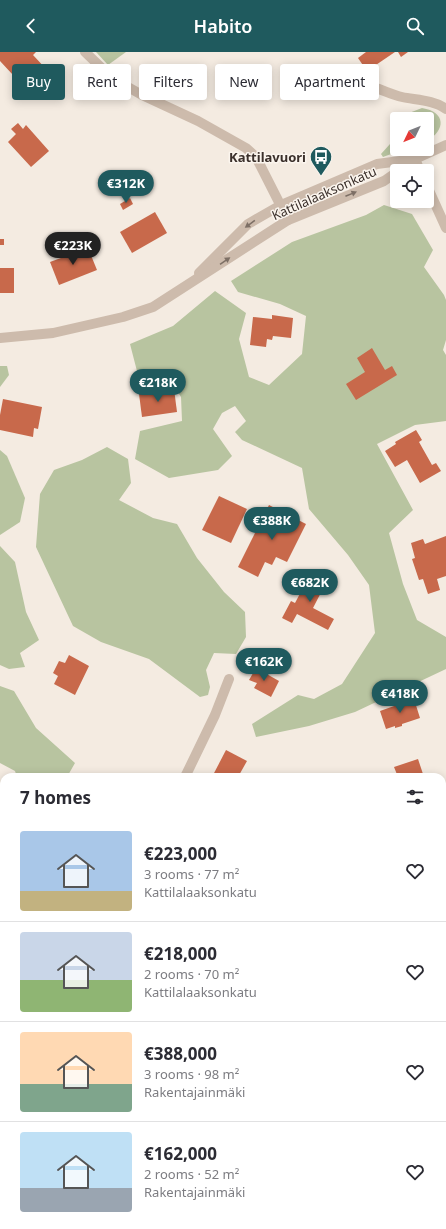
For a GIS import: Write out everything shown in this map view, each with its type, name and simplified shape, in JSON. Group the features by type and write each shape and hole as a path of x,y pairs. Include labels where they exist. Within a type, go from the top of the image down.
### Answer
{"street":[{"path":"86,52 112,78 142,95 198,121 246,148 256,157 288,220"},
{"path":"379,88 396,95 432,102 446,109"},
{"name":"Kattilalaaksonkatu","path":"408,164 415,159 446,146"},
{"path":"415,159 417,164"},
{"name":"Kattilalaaksonkatu","path":"180,290 248,224 281,205 377,164 415,159"},
{"name":"Kattilalaaksonkatu","path":"0,338 53,333 123,317 153,307 288,220 384,181 390,176"},
{"path":"434,201 446,228"},
{"path":"187,773 215,715 229,679"}],"green space":[{"path":"96,52 126,52 109,64 107,64"},
{"path":"422,108 434,112 412,112"},
{"path":"434,112 439,117 441,122 438,132 434,136"},
{"path":"390,144 390,154 383,157 381,154"},
{"path":"384,205 412,214 433,250 424,267 446,300 446,340 443,350 446,355 446,421 415,425 377,444 413,510 389,533 403,584 417,620 446,637 446,669 355,712 309,726 256,737 252,724 298,695 314,699 342,684 375,633 369,585 348,555 309,509 302,468 242,440 235,432 246,421 235,406 222,413 213,429 232,456 218,470 169,478 135,459 140,431 182,421 181,397 170,380 138,375 130,344 173,326 215,291 246,313 239,339 249,377 269,385 302,354 306,316 280,304 238,292 231,281 292,242 366,215"},
{"path":"0,366 7,366 9,375 0,387"},
{"path":"107,447 128,459 131,483 119,500 153,518 177,524 197,558 224,592 245,612 246,637 236,654 214,653 206,670 210,687 208,695 200,697 149,659 101,642 73,626 36,547 40,494 54,470 82,460"},
{"path":"0,450 7,456 25,498 20,522 0,535"},
{"path":"0,546 15,562 26,612 39,640 20,653 25,667 9,669 0,665"},
{"path":"0,686 14,691 36,728 75,763 69,773 16,773 15,771 0,763"}],"building":[{"path":"0,52 36,52 33,55 41,64 12,64 12,74 0,61"},
{"path":"366,52 395,52 377,64 362,64 358,58"},
{"path":"398,52 408,52 401,57"},
{"path":"18,123 23,129 26,125 49,151 31,167 8,142 16,134 11,129"},
{"path":"130,198 133,204 123,210 120,204"},
{"path":"155,212 167,233 132,253 120,232"},
{"path":"69,235 71,241 60,245 57,239"},
{"path":"0,239 4,239 4,245 0,245"},
{"path":"88,248 97,270 59,285 50,262"},
{"path":"0,268 14,268 14,293 0,293"},
{"path":"272,315 293,318 291,338 273,336 272,340 267,339 266,347 250,345 253,317 272,319"},
{"path":"372,348 385,370 392,366 397,375 356,400 346,384 365,372 357,358"},
{"path":"174,389 177,412 142,417 139,394"},
{"path":"3,399 42,407 38,429 34,428 33,437 0,430 0,415"},
{"path":"416,430 422,440 419,442 432,465 436,463 441,471 420,483 407,460 395,467 385,451 396,444 395,442"},
{"path":"219,496 247,509 231,543 202,530"},
{"path":"269,505 306,524 287,562 276,557 272,565 265,562 258,577 238,567"},
{"path":"446,536 446,576 437,579 440,590 428,594 423,579 419,580 412,559 415,558 411,543 423,539 425,544"},
{"path":"312,571 328,579 313,608 334,619 328,630 297,614 292,623 282,618 291,601 295,603"},
{"path":"69,655 89,666 75,695 54,684 58,676 53,673 59,661 65,663"},
{"path":"256,668 279,681 271,697 254,688 257,683 249,680"},
{"path":"414,699 420,718 402,724 402,726 395,728 395,726 386,729 380,711"},
{"path":"226,750 247,761 240,773 214,773"},
{"path":"418,759 423,773 396,773 394,767"}],"place":[{"name":"Kattilavuori","path":"321,176"}]}
